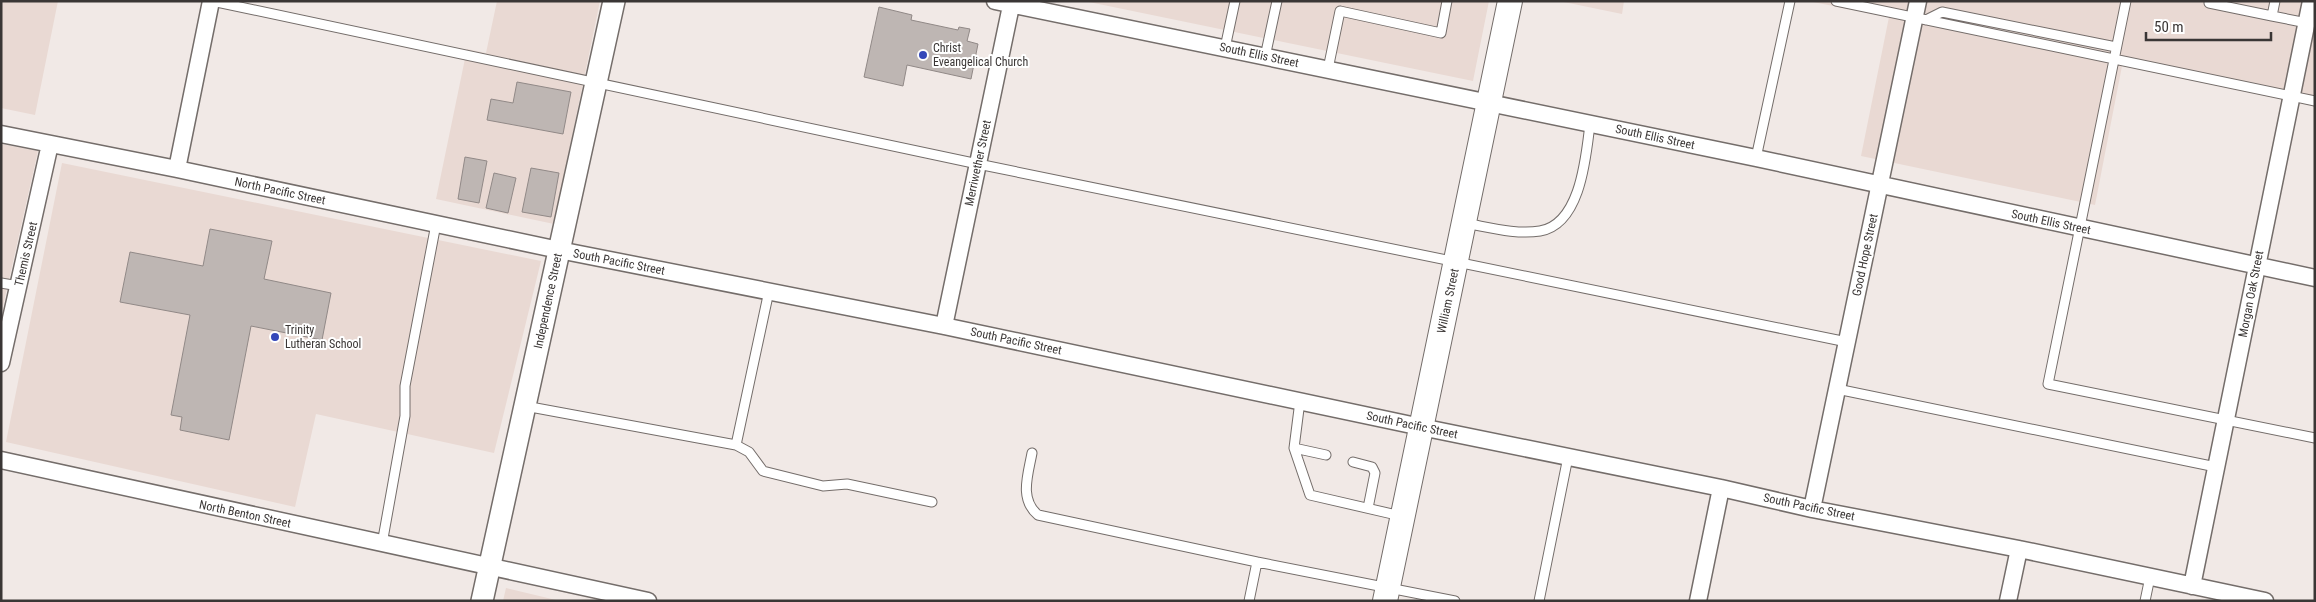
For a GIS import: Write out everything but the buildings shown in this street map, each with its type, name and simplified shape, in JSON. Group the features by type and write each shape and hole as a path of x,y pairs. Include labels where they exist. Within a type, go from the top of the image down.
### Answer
{"main road":[{"name":"William Street","path":"1386,595 1510,1"}],"street":[{"path":"177,169 212,1"},
{"name":"Independence Street","path":"482,601 614,1"},
{"name":"South Ellis Street","path":"995,1 1880,184 2315,278"},
{"name":"Good Hope Street","path":"1812,509 1880,184 1920,19 1918,1"},
{"name":"Morgan Oak Street","path":"2192,586 2311,1"},
{"name":"Merriwether Street","path":"944,326 1012,3"},
{"name":"North Pacific Street","path":"1,134 177,169 559,250"},
{"name":"Themis Street","path":"1,363 50,144"},
{"name":"South Pacific Street","path":"559,250 944,326 1421,427 1721,488 1812,509 2019,549 2265,601"},
{"name":"North Benton Street","path":"1,460 648,601"},
{"path":"1698,601 1721,488"},
{"path":"2008,601 2019,549"}],"lane":[{"path":"212,1 978,164 1847,342"},
{"path":"1225,48 1235,1"},
{"path":"1265,56 1277,1"},
{"path":"1328,69 1340,11 1441,33 1448,1"},
{"path":"1756,158 1790,1"},
{"path":"1836,1 2315,101"},
{"path":"2126,1 2078,228 2048,384 2315,438"},
{"path":"2272,16 2275,1"},
{"path":"2209,4 2307,23"},
{"path":"1920,19 1942,12 2116,47"},
{"path":"1464,223 1515,231 1540,231 1557,225 1568,212 1576,195 1586,157 1590,124"},
{"path":"382,544 405,416 405,386 436,224"},
{"path":"1,282 19,286"},
{"path":"736,445 769,291"},
{"path":"1837,390 2216,466"},
{"path":"1300,401 1294,448 1310,495 1403,516"},
{"path":"525,406 736,445 749,452 764,471 823,486 847,484 932,502"},
{"path":"1294,448 1326,456"},
{"path":"1032,453 1026,499 1031,509 1038,515 1257,562 1386,595 1455,601"},
{"path":"1539,601 1568,457"},
{"path":"1353,462 1372,467 1375,473 1368,508"},
{"path":"1249,601 1257,562"},
{"path":"2145,601 2150,577"}],"shaded area":[{"path":"1,1 58,1 35,115 1,108"},
{"path":"497,1 600,1 554,224 436,199 467,49 486,53"},
{"path":"1084,1 1489,1 1473,81"},
{"path":"1559,1 1624,1 1622,14"},
{"path":"1808,1 2315,1 2315,106 2122,66 2095,205 1861,156 1889,17"},
{"path":"1,144 38,151 1,315"},
{"name":"Trinity Lutheran School","path":"62,163 541,261 494,453 316,414 295,507 6,442"},
{"path":"506,588 556,600 556,601 503,601"}],"place":[{"name":"Christ Eveangelical Church","path":"923,55"},
{"name":"Trinity Lutheran School","path":"275,337"}]}
